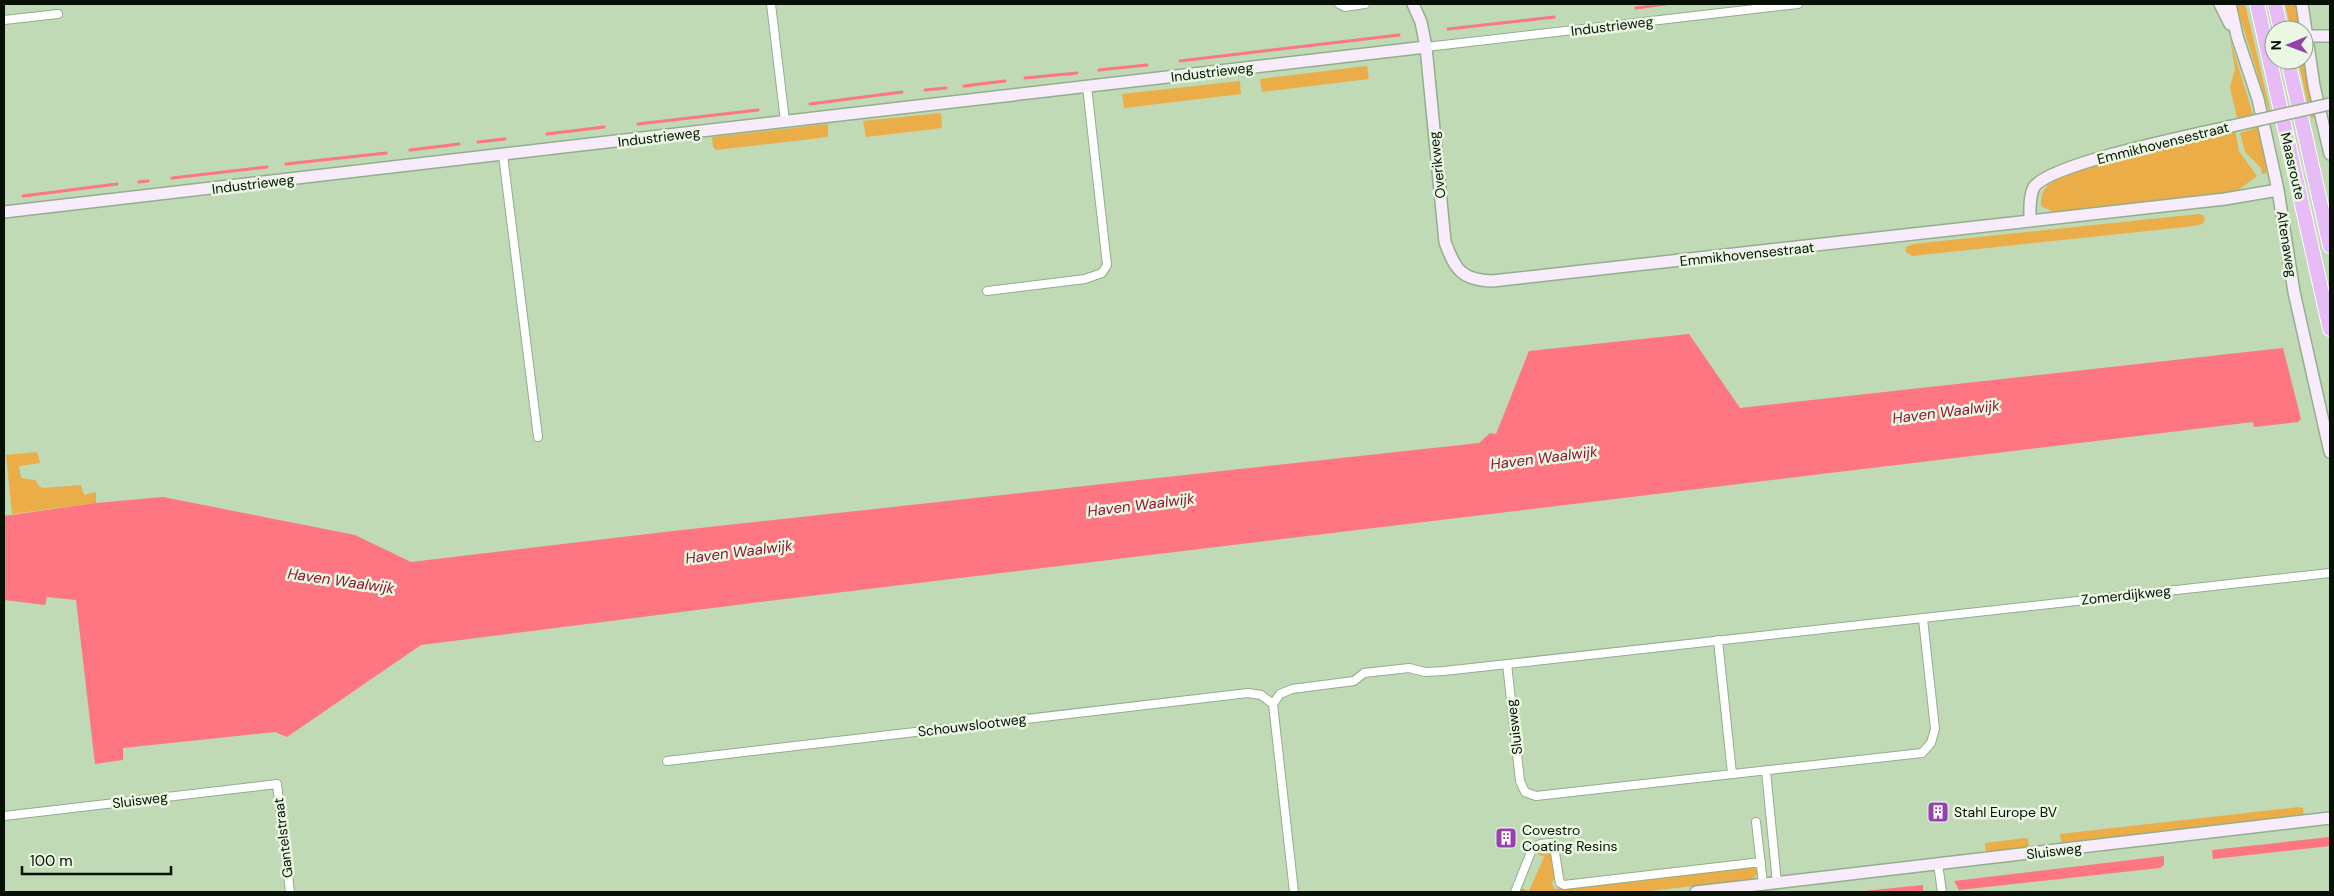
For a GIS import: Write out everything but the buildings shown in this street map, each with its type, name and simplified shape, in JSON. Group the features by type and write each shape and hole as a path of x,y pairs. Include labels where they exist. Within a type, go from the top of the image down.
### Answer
{"highway":[{"name":"Maasroute","path":"2257,4 2330,329"},
{"path":"2275,4 2279,20"},
{"name":"Maasroute","path":"2290,70 2330,246"}],"street":[{"path":"771,4 785,122"},
{"path":"1339,4 1345,7 1366,4"},
{"path":"1413,4 1421,22 1426,47"},
{"name":"Industrieweg","path":"4,212 1798,4"},
{"name":"Altenaweg","path":"2220,4 2237,36"},
{"name":"Altenaweg","path":"2230,4 2237,36 2258,99 2278,190 2295,299 2330,452"},
{"path":"2302,4 2304,20"},
{"path":"4,20 58,14"},
{"path":"2314,36 2330,36"},
{"name":"Overikweg","path":"1426,47 1445,242 1453,265 1465,276"},
{"path":"2312,70 2330,154"},
{"path":"986,291 1085,279 1102,273 1107,265 1087,87"},
{"name":"Emmikhovensestraat","path":"2030,222 2030,201 2035,187 2054,175 2111,154 2330,104"},
{"path":"503,155 538,437"},
{"name":"Emmikhovensestraat","path":"1465,276 1478,281 1492,282 2030,222 2225,199 2278,190"},
{"name":"Zomerdijkweg","path":"1923,619 2330,573"},
{"path":"1294,892 1273,704 1280,694 1292,688 1354,681 1364,672 1409,668 1426,672 1923,619"},
{"name":"Sluisweg","path":"1507,664 1520,781 1525,792 1536,796 1922,753 1931,743 1935,729 1923,619"},
{"path":"1718,640 1732,774"},
{"name":"Schouwslootweg","path":"667,761 1248,693 1261,695 1273,704"},
{"path":"1766,771 1777,883"},
{"name":"Sluisweg","path":"4,816 277,784"},
{"name":"Gantelstraat","path":"277,784 290,892"},
{"name":"Sluisweg","path":"1696,892 2330,818"},
{"path":"1756,822 1763,884"},
{"path":"1515,892 1531,852 1541,844 1551,844 1554,846 1560,883 1564,884 1761,862"},
{"path":"1938,864 1942,892"}],"shaded area":[{"path":"2236,4 2245,4 2271,114 2270,114"},
{"path":"2285,4 2298,4 2300,20 2289,20"},
{"path":"2230,39 2254,118 2238,122 2230,87 2235,69"},
{"path":"1367,66 1369,79 1262,92 1260,79"},
{"path":"2300,70 2307,70 2317,117 2311,118"},
{"path":"1240,81 1241,94 1124,108 1122,94"},
{"path":"941,113 942,128 866,137 863,121"},
{"path":"828,124 828,137 716,150 713,147 712,137"},
{"path":"2258,127 2267,163 2266,174 2262,174 2261,168 2245,152 2240,133"},
{"path":"2235,130 2239,151 2257,176 2234,193 2056,213 2041,206 2044,190 2048,185 2063,177 2115,159"},
{"path":"2203,215 2205,219 2202,224 2194,226 1912,256 1906,252 1906,247 1913,244"},
{"path":"37,452 40,463 19,466 21,478 35,480 40,487 44,488 81,485 84,495 96,492 96,503 12,514 6,455"},
{"path":"2303,808 2304,817 2062,845 2060,834"},
{"path":"2028,839 2029,849 1986,854 1985,843"},
{"path":"1547,847 1552,851 1555,875 1552,884 1555,889 1749,867 1755,868 1758,873 1753,879 1641,892 1519,892 1521,888 1529,891 1544,857 1535,853 1539,849"}],"water":[{"name":"Haven Waalwijk","path":"1689,334 1740,408 2283,348 2301,419 2298,422 2254,427 2253,422 752,603 421,645 287,737 275,732 123,748 123,760 95,764 76,600 47,597 45,605 4,600 4,516 96,503 163,497 355,535 411,562 673,531 1479,443 1490,433 1496,434 1529,351"},
{"path":"2330,837 2330,846 2213,859 2212,850"},
{"path":"2164,856 2164,865 2160,868 1959,890 1954,881"},
{"path":"1923,885 1923,892 1854,892"}],"waterway":[{"path":"1636,8 1666,4"},
{"path":"1448,29 1554,17"},
{"path":"1180,61 1399,35"},
{"path":"1099,70 1147,65"},
{"path":"1025,78 1077,73"},
{"path":"964,86 1005,81"},
{"path":"925,90 946,88"},
{"path":"810,104 902,92"},
{"path":"638,124 758,110"},
{"path":"547,134 604,127"},
{"path":"478,142 505,139"},
{"path":"410,150 459,144"},
{"path":"286,164 386,153"},
{"path":"172,178 267,167"},
{"path":"139,182 148,181"},
{"path":"23,196 117,184"}],"place":[{"name":"Stahl Europe BV","path":"1938,812"},
{"name":"Covestro Coating Resins","path":"1506,838"}]}
